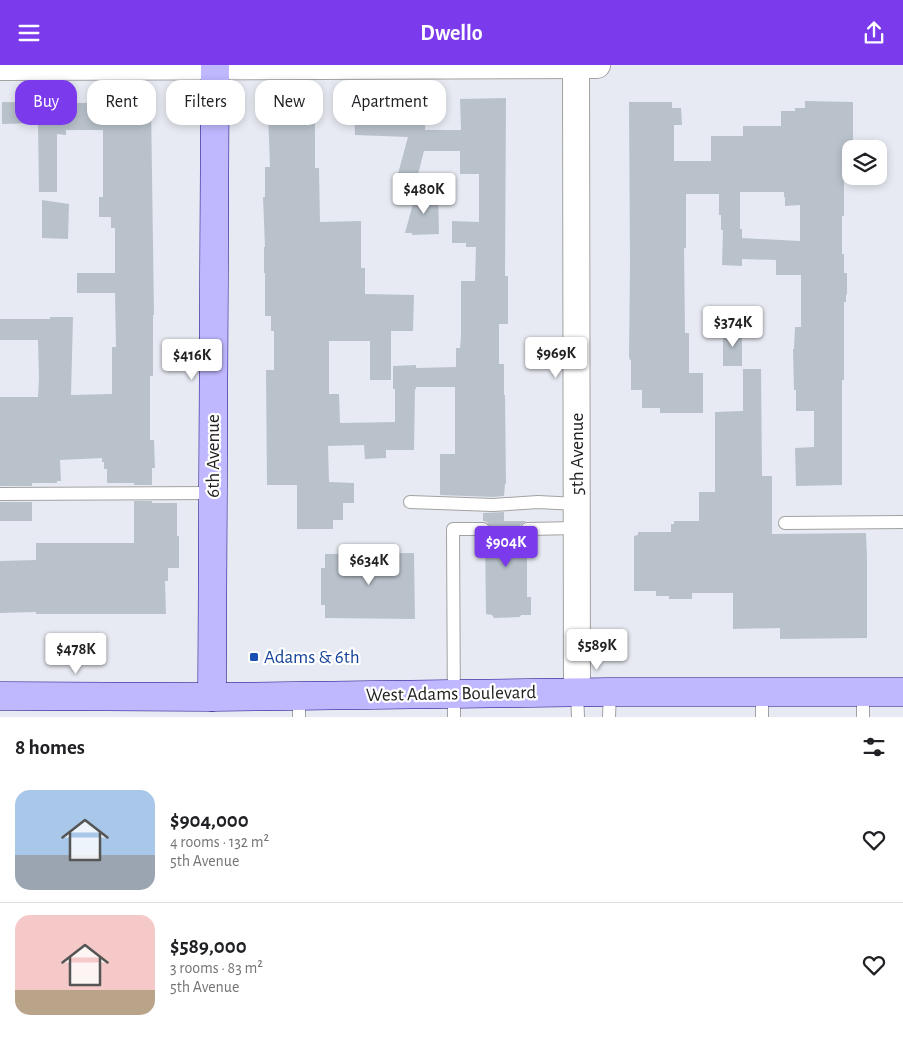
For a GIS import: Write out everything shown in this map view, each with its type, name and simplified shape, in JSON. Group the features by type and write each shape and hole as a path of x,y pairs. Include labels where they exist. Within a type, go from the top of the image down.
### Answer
{"main road":[{"name":"6th Avenue","path":"212,697 215,66"},
{"name":"West Adams Boulevard","path":"0,696 119,707 212,697 299,706 762,705 863,704 903,692"}],"street":[{"name":"5th Avenue","path":"576,65 578,705"},
{"path":"0,67 597,65"}],"lane":[{"path":"0,494 213,493"},
{"path":"410,502 493,505 538,502 577,516"},
{"path":"527,529 577,516"},
{"path":"785,523 903,522"},
{"path":"454,706 453,529 483,529"}],"building":[{"path":"506,98 505,276 508,276 508,324 499,324 499,364 504,364 506,484 504,496 440,495 440,454 455,454 455,387 416,387 414,450 386,450 386,458 365,459 364,445 328,446 329,482 354,483 354,503 343,503 343,520 333,520 333,529 297,529 297,485 267,485 266,370 274,370 274,331 271,331 271,316 265,316 264,273 263,197 265,197 265,167 270,167 268,125 315,125 315,168 319,168 320,222 361,221 361,268 365,268 365,294 414,295 413,331 391,331 391,380 370,380 370,341 329,341 329,394 339,394 340,423 395,422 393,366 416,365 416,368 456,367 456,348 460,348 461,336 461,281 475,281 476,247 466,247 466,243 452,243 452,221 479,222 479,174 460,174 460,151 424,151 415,186 396,181 408,137 355,135 355,125 425,125 425,130 461,130 460,99"},
{"path":"805,101 853,102 853,140 842,140 844,216 842,216 842,254 844,254 844,273 847,273 847,295 846,302 844,302 842,485 796,486 795,448 814,447 814,411 796,411 796,390 794,390 793,349 795,327 801,327 801,275 776,275 776,260 742,259 742,266 722,265 723,230 721,230 721,215 719,215 719,194 686,194 686,248 684,248 685,333 689,333 689,373 703,373 703,413 660,413 660,408 642,408 642,390 631,390 631,360 629,357 629,102 672,102 672,108 681,108 682,125 674,125 674,161 711,161 711,136 743,136 743,126 781,126 781,111 795,111 795,108 805,108","holes":["740,192 784,192 785,206 800,205 800,241 742,238 742,229 740,229"]},
{"path":"2,102 15,102 15,124 2,124"},
{"path":"77,103 87,103 87,125 151,125 154,315 153,376 150,376 150,440 154,440 155,468 152,468 152,485 107,483 107,469 104,469 102,458 60,460 61,481 57,481 57,483 32,483 32,486 0,486 0,397 38,397 39,379 38,340 0,340 0,319 73,317 71,395 112,394 112,347 116,347 115,293 77,293 77,273 115,273 115,228 111,228 111,217 99,217 99,197 103,197 103,130 66,130 66,135 57,134 57,192 39,192 38,125 77,125"},
{"path":"438,192 439,234 412,235 412,233 405,233 416,193"},
{"path":"42,200 69,204 68,239 42,238"},
{"path":"723,330 742,330 742,366 723,366"},
{"path":"743,369 761,369 762,476 772,476 772,534 866,533 867,638 780,639 780,628 733,629 733,593 692,593 692,599 669,599 669,596 656,596 656,591 634,591 634,536 638,535 638,532 671,532 671,524 674,524 674,521 699,521 699,492 715,492 715,412 743,411"},
{"path":"134,501 177,503 179,568 168,568 168,581 165,581 166,614 0,613 0,561 36,560 36,543 134,543"},
{"path":"0,502 32,502 32,521 0,521"},
{"path":"504,512 504,521 526,521 520,525 519,530 523,536 527,537 527,597 531,597 531,615 494,618 492,615 486,614 484,537 490,533 491,529 487,522 483,521 483,513"},
{"path":"414,553 415,619 325,618 325,605 321,605 321,568 325,568 325,554"}],"place":[{"name":"Adams & 6th","path":"254,657"}]}
